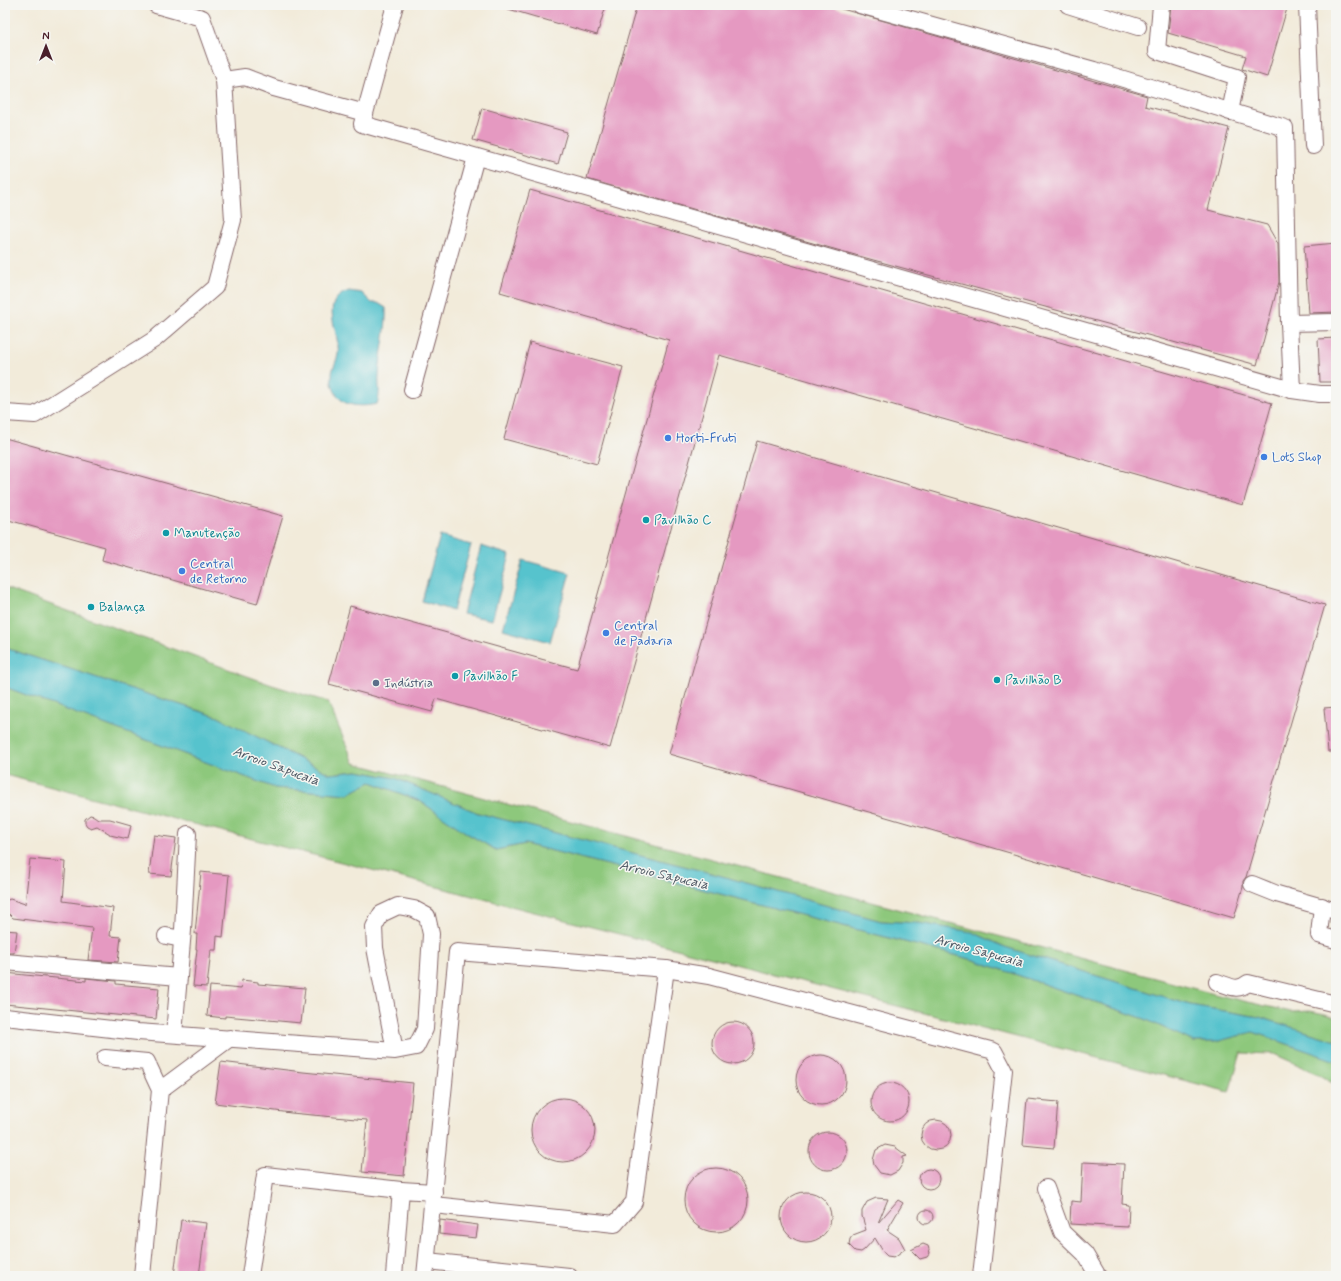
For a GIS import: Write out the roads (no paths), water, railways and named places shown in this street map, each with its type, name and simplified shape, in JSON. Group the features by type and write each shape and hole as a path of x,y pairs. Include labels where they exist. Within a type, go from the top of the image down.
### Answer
{"lane":[{"path":"5,413 35,414 155,339 215,287 233,220 224,80 202,18 156,5"},
{"path":"395,5 362,124 1292,390 1320,394 1336,394"},
{"path":"860,5 1094,70 1285,128 1289,323 1292,390"},
{"path":"1068,5 1138,27"},
{"path":"1161,5 1157,51 1237,77 1230,112"},
{"path":"1308,5 1313,146"},
{"path":"224,80 244,77 274,88 365,113"},
{"path":"412,390 476,157"},
{"path":"1289,323 1336,322"},
{"path":"174,1034 182,939 188,834"},
{"path":"1252,884 1277,894 1333,907 1319,935 1336,940"},
{"path":"5,1017 138,1032 395,1051 416,1047 425,1029 431,934 427,916 414,909 398,906 381,914 374,927 375,948 395,1051"},
{"path":"166,936 182,939"},
{"path":"569,1276 426,1268 457,952 666,969 709,976 994,1051 1004,1070 981,1276"},
{"path":"5,962 179,977"},
{"path":"250,1276 265,1175 400,1190 433,1198 615,1224 634,1202 666,969"},
{"path":"1217,982 1238,989 1248,983 1336,1004"},
{"path":"160,1090 230,1038"},
{"path":"105,1058 147,1062 160,1090 142,1276"},
{"path":"1046,1188 1062,1232 1085,1254 1098,1276"},
{"path":"394,1276 400,1190"}],"water":[{"path":"349,291 362,293 372,303 378,303 386,308 380,367 379,397 377,404 362,406 346,403 339,398 334,391 332,383 332,372 338,354 338,345 332,310 334,302 339,296"},
{"path":"440,536 471,545 453,611 422,601"},
{"path":"481,546 510,555 492,620 463,614"},
{"path":"523,560 570,573 550,642 503,629"},
{"name":"Arroio Sapucaia","path":"5,648 218,717 330,774 357,771 395,778 478,813 718,875 881,921 918,923 972,932 1005,947 1190,1005 1259,1017 1336,1041 1336,1061 1253,1032 1215,1042 1194,1042 1145,1019 974,960 525,844 496,850 468,834 420,801 371,782 348,794 275,788 5,687"}],"place":[{"name":"Horti-Fruti","path":"668,438"},
{"name":"Lots Shop","path":"1264,457"},
{"name":"Pavilhão C","path":"646,520"},
{"name":"Manutenção","path":"166,533"},
{"name":"Central de Retorno","path":"182,571"},
{"name":"Balança","path":"91,607"},
{"name":"Central de Padaria","path":"606,633"},
{"name":"Pavilhão F","path":"455,676"},
{"name":"Pavilhão B","path":"997,680"},
{"name":"Indústria","path":"376,683"}]}
